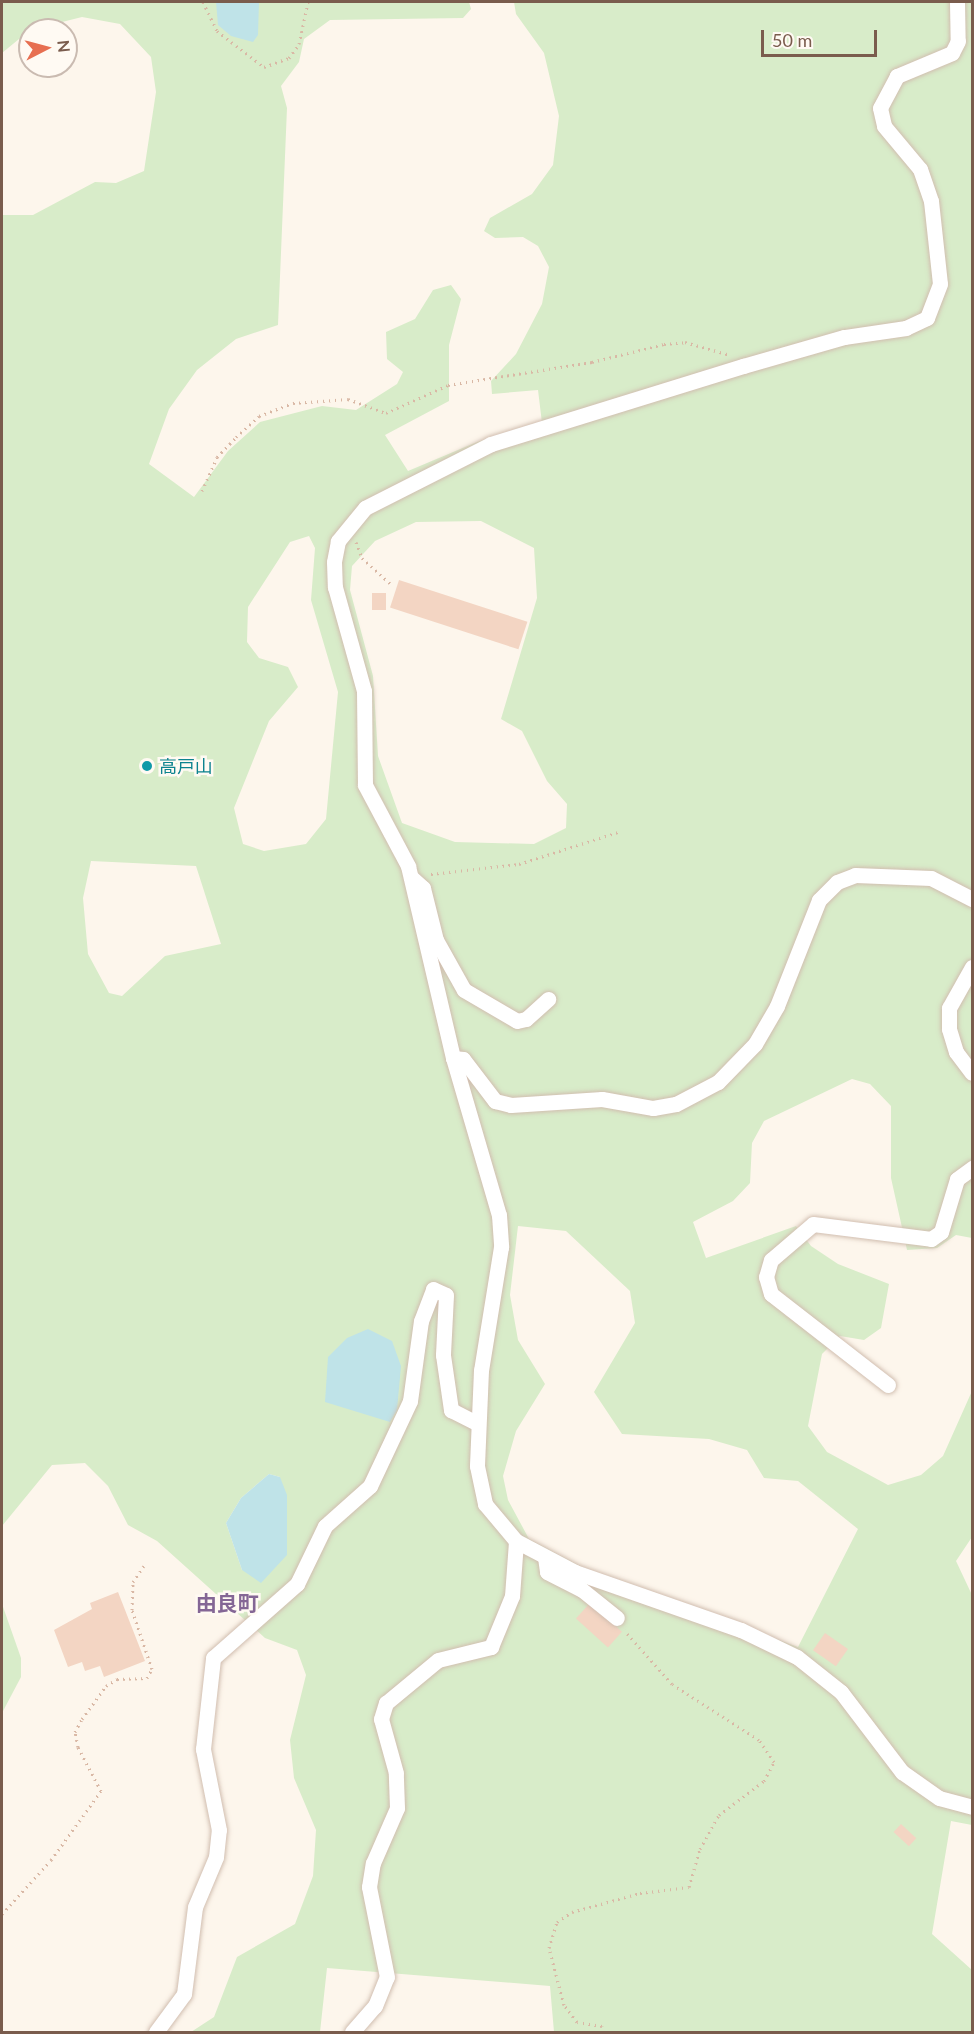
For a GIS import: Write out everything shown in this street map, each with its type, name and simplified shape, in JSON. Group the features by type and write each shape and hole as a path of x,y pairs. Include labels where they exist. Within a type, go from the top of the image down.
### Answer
{"street":[{"path":"957,2 958,41 952,53 897,76 880,108 885,126 920,169 931,201 939,260 935,308 906,328 844,337 491,444 407,482 350,520 338,541 335,587 364,691 365,785 410,876 453,1058 500,1215 501,1247 481,1370 478,1425 477,1466 485,1504 516,1541 545,1557 741,1630 797,1657 841,1692 902,1772 939,1798 972,1807"},
{"path":"453,1058 463,1059 495,1101 511,1105 602,1099 652,1108 676,1104 718,1082 755,1044 777,1006 819,900 837,882 855,875 931,878 972,899"},
{"path":"410,876 423,888 436,940 464,990 517,1021 526,1019 548,999"},
{"path":"972,968 950,1008 949,1029 956,1052 972,1073"},
{"path":"888,1385 771,1294 766,1277 771,1260 813,1224 931,1239 941,1232 957,1179 972,1168"},
{"path":"156,2032 184,1994 195,1907 216,1857 219,1830 203,1749 213,1658 297,1584 325,1526 370,1486 410,1401 421,1321 433,1289 446,1295 443,1355 451,1410 478,1425"},
{"path":"352,2032 375,2006 387,1977 369,1887 373,1863 397,1808 396,1773 381,1719 386,1703 438,1660 491,1647 512,1596 516,1541"},
{"path":"545,1557 546,1572 581,1589 617,1618"}],"path":[{"path":"203,2 217,31 264,67 276,66 294,51 308,2"},
{"path":"202,491 217,457 236,437 259,416 293,403 348,399 386,413 448,385 592,362 664,344 685,342 755,363"},
{"path":"357,535 362,558 392,585"},
{"path":"410,876 519,864 621,831"},
{"path":"2,1914 51,1860 101,1791 78,1747 75,1732 82,1719 106,1686 117,1679 147,1678 153,1669 132,1610 133,1582 145,1564"},
{"path":"602,2032 602,2026 577,2022 564,2005 549,1948 557,1922 572,1912 640,1893 689,1887 714,1822 735,1799 764,1781 774,1762 759,1740 672,1684 617,1618"}],"green space":[{"path":"2,2 469,2 471,9 463,18 330,20 304,39 299,62 281,86 287,108 278,325 236,339 197,370 169,409 149,464 194,497 228,451 260,422 322,406 356,410 397,384 403,372 387,359 386,332 415,319 433,290 451,285 461,299 449,345 449,401 385,435 408,471 477,442 542,423 538,390 492,394 491,381 516,354 542,304 549,267 538,246 523,237 495,238 484,231 490,218 532,194 553,165 559,116 544,53 516,14 514,2 972,2 972,1238 956,1235 937,1248 907,1250 891,1178 891,1106 870,1084 852,1079 764,1121 752,1143 750,1183 733,1201 693,1222 706,1258 796,1226 811,1246 838,1264 889,1284 881,1328 864,1340 840,1336 822,1354 808,1426 827,1452 888,1485 921,1475 943,1456 972,1391 972,1537 956,1561 972,1595 972,1825 951,1821 932,1934 972,1970 972,2032 554,2032 550,1986 327,1968 320,2032 191,2032 214,2017 237,1957 295,1924 313,1876 316,1830 294,1778 290,1740 306,1675 297,1650 265,1638 157,1541 128,1525 108,1486 85,1463 52,1465 2,1526 2,215 33,215 95,182 116,183 144,171 156,92 151,57 120,24 82,17 18,18 18,40 2,53","holes":["481,521 534,548 537,598 501,719 522,731 547,781 567,804 566,828 534,844 455,842 402,823 378,756 373,676 350,590 352,566 375,541 416,522","309,536 315,548 311,600 338,692 326,819 306,844 264,851 243,844 234,808 269,721 298,687 288,667 259,658 247,642 248,607 290,542","91,861 196,866 221,944 165,956 122,996 109,993 88,954 83,898","518,1226 566,1231 630,1291 635,1323 594,1392 622,1434 709,1439 747,1450 764,1478 798,1481 858,1529 798,1647 582,1567 529,1539 508,1500 503,1476 516,1431 545,1384 518,1340 510,1295","269,1474 280,1477 242,1570 226,1523 241,1498"]},
{"path":"2,1604 21,1658 21,1677 2,1713"}],"water":[{"path":"216,2 259,2 258,35 253,42 231,36 218,25"},
{"path":"368,1329 392,1341 401,1366 397,1410 390,1422 325,1402 328,1357 347,1338"},
{"path":"269,1474 280,1477 287,1495 287,1555 261,1583 242,1570 226,1523 241,1498"}],"building":[{"path":"399,580 527,622 518,649 390,608"},
{"path":"372,593 386,593 386,610 372,610"},
{"path":"118,1592 145,1661 104,1677 100,1666 85,1671 82,1662 68,1667 54,1630 92,1609 90,1603"},
{"path":"590,1603 622,1632 608,1647 576,1619"},
{"path":"825,1633 848,1649 836,1666 813,1650"},
{"path":"901,1824 916,1838 909,1846 893,1832"}],"place":[{"name":"高戸山","path":"147,766"}],"district":[{"name":"由良町","path":"227,1603"}]}
